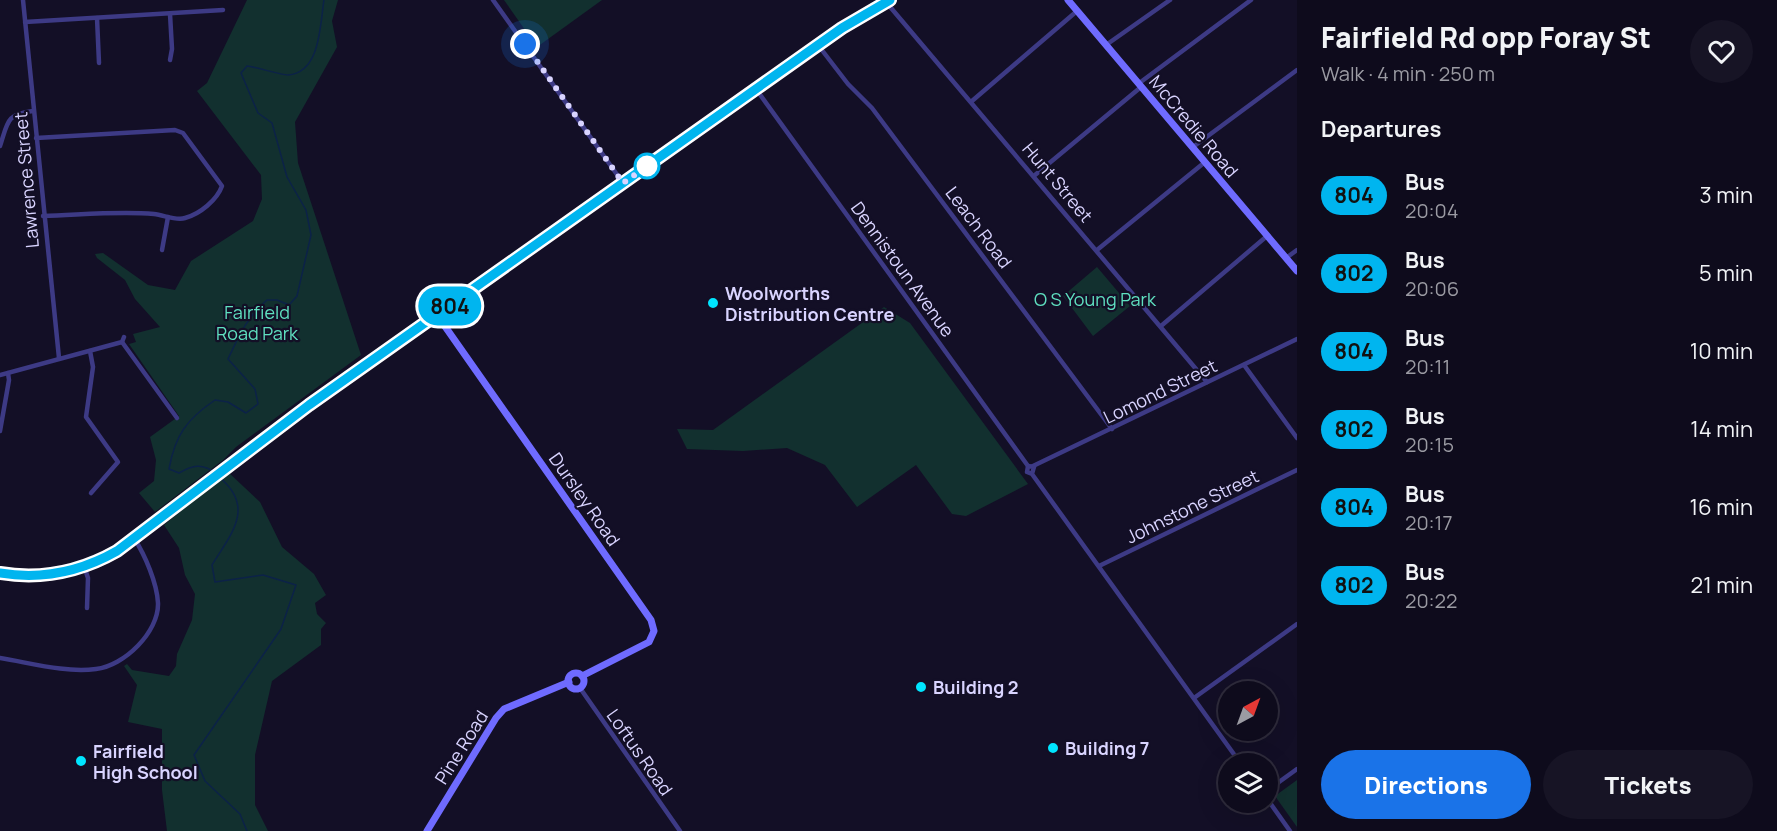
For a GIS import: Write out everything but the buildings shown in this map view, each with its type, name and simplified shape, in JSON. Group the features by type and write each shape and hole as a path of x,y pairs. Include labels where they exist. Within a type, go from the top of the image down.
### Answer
{"main road":[{"name":"McCredie Road","path":"1068,0 1297,271"},
{"path":"0,573 38,576 84,566 117,551 223,467 862,14 888,1"},
{"name":"Dursley Road","path":"437,315 651,620 654,631 649,642 582,676"},
{"path":"573,674 582,676 584,683 580,688 573,688 569,682 573,674"},
{"name":"Pine Road","path":"427,831 496,718 504,709 569,682"}],"street":[{"name":"Lawrence Street","path":"23,0 58,358"},
{"path":"493,0 623,183"},
{"path":"1106,45 1170,0"},
{"path":"1035,175 1139,85 1251,0"},
{"name":"Hunt Street","path":"888,1 1208,382"},
{"path":"25,22 223,10"},
{"path":"972,101 1077,11"},
{"path":"170,14 172,49 170,60"},
{"path":"97,18 99,63"},
{"name":"Leach Road","path":"818,45 848,84 872,108 1112,429"},
{"path":"1193,147 1297,70"},
{"name":"Dennistoun Avenue","path":"756,89 1030,466"},
{"path":"0,146 10,117 15,113 33,111"},
{"path":"36,138 175,130 183,133 222,186 219,195 197,214 183,219 129,213 43,216"},
{"path":"1097,250 1205,162"},
{"path":"162,250 168,217"},
{"path":"1161,327 1267,236"},
{"path":"1286,258 1297,250"},
{"path":"0,375 90,351 123,339 177,418"},
{"name":"Lomond Street","path":"1030,466 1112,429 1297,339"},
{"path":"90,351 93,367 86,417 118,462 91,493"},
{"path":"1244,365 1297,438"},
{"path":"0,431 9,380 8,373"},
{"path":"1030,466 1035,470 1032,474 1233,753"},
{"name":"Johnstone Street","path":"1099,566 1297,470"},
{"path":"0,658 82,670 103,668 129,654 150,627 158,606 154,586 134,538"},
{"path":"84,566 88,578 87,608"},
{"path":"1194,698 1297,624"},
{"name":"Loftus Road","path":"580,688 680,831"},
{"path":"1278,783 1297,769"},
{"path":"1277,813 1290,831"}],"green space":[{"name":"Fairfield Road Park","path":"247,0 338,0 332,21 337,47 295,122 298,163 361,355 236,447 223,460 155,512 139,493 154,481 156,460 150,437 179,416 129,344 136,342 133,334 160,327 135,299 125,280 95,254 103,253 148,285 175,290 191,261 253,221 262,199 261,175 197,91 207,83"},
{"path":"504,0 602,0 537,47"},
{"name":"O S Young Park","path":"1097,267 1130,306 1093,336 1063,296"},
{"path":"884,307 910,323 1028,484 966,516 952,514 916,465 857,507 825,465 787,448 743,451 687,449 677,429 713,430"},
{"path":"228,472 260,502 282,547 314,574 326,595 315,603 317,614 326,623 321,629 321,645 272,681 255,755 255,805 268,831 167,831 162,790 162,729 128,722 137,685 124,666 127,664 132,670 169,676 176,666 177,654 192,620 195,594 185,575 179,548 164,525"},
{"path":"1297,780 1297,827 1278,800 1278,794"}],"waterway":[{"path":"216,473 202,466 189,468 179,473 169,469 175,447 190,421 215,400 228,402 246,413 258,404 255,389 228,359 249,320 260,306 267,300 277,300 289,305 297,296 311,235 306,210 287,177 272,123 258,113 241,73 247,66 288,75 299,72 307,66 317,45 324,0"},
{"path":"219,477 230,488 236,499 238,510 232,531 212,565 215,582 263,575 296,585 281,629 194,755 205,781 240,814 247,831"}],"bus line":[{"name":"804","path":"0,573 17,576 58,574 91,564 117,551 223,467 309,405 862,14 890,0"}],"place":[{"name":"Woolworths Distribution Centre","path":"713,303"},
{"name":"Building 2","path":"921,687"},
{"name":"Building 7","path":"1053,748"},
{"name":"Fairfield High School","path":"81,761"}],"route":[{"path":"525,44 623,183 652,163 647,166"}]}
